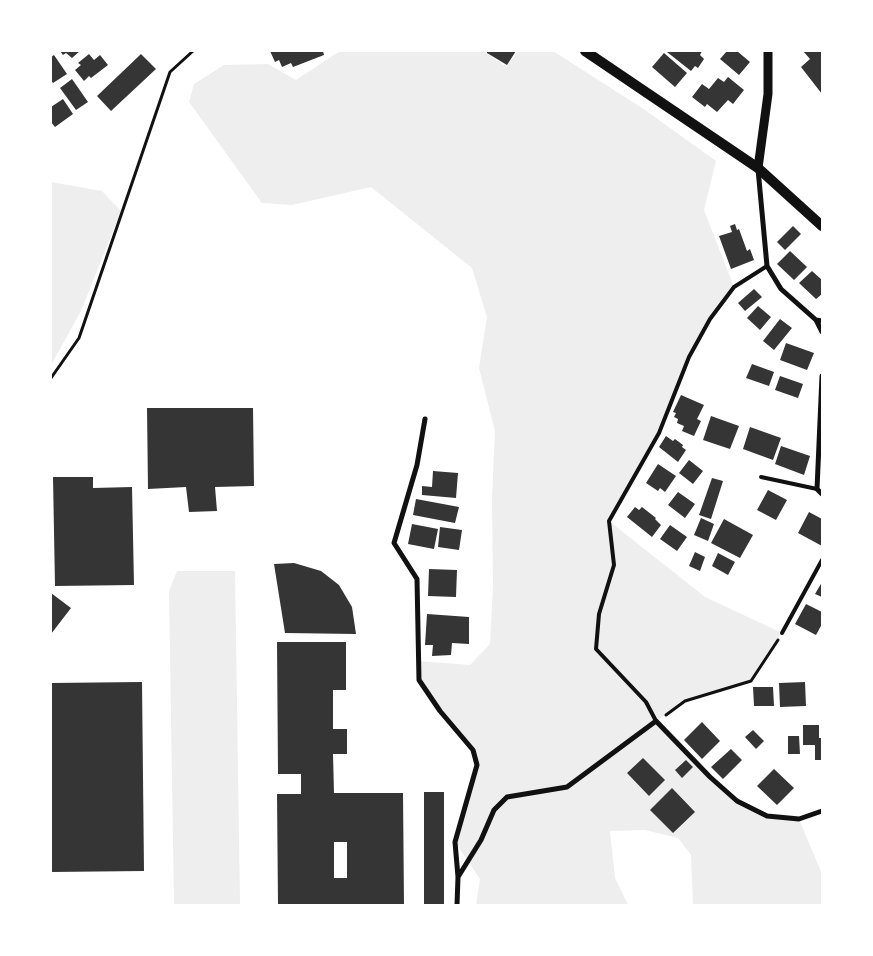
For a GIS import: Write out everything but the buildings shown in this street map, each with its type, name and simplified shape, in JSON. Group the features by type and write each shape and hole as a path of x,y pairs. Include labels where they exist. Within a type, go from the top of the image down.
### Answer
{"main road":[{"path":"585,51 758,168 822,226"}],"street":[{"path":"768,51 768,94 758,168 767,266 782,289 819,320 822,332"},
{"path":"819,492 822,376"},
{"path":"425,419 417,466 394,543 416,579 419,680 440,711 474,750 477,765 455,842 458,878 457,905"},
{"path":"458,878 481,840 494,810 507,797 567,787 656,721 710,777 737,801 767,816 799,819 822,811"}],"lane":[{"path":"656,721 646,702 596,649 600,614 614,565 609,521 659,433 689,357 710,319 734,288 767,266"},
{"path":"761,476 819,492"},
{"path":"782,633 822,560"}],"path":[{"path":"51,378 79,338 170,72 193,51"},
{"path":"656,721 685,701 751,681 782,633"}],"shaded area":[{"path":"340,51 484,51 506,67 518,51 553,51 645,110 716,161 704,210 734,287 695,346 659,433 609,521 705,597 782,633 751,681 685,701 656,721 737,801 767,816 799,819 822,874 822,905 693,905 691,855 678,838 645,830 610,831 615,878 628,905 476,905 480,879 455,842 477,765 473,750 419,680 418,661 470,665 490,644 493,586 492,498 495,431 479,368 487,317 472,268 371,187 292,205 262,203 189,102 194,84 224,65 268,64 296,80"},
{"path":"51,182 102,191 121,211 81,311 51,365"},
{"path":"177,571 235,571 240,905 174,905 169,591"}]}
